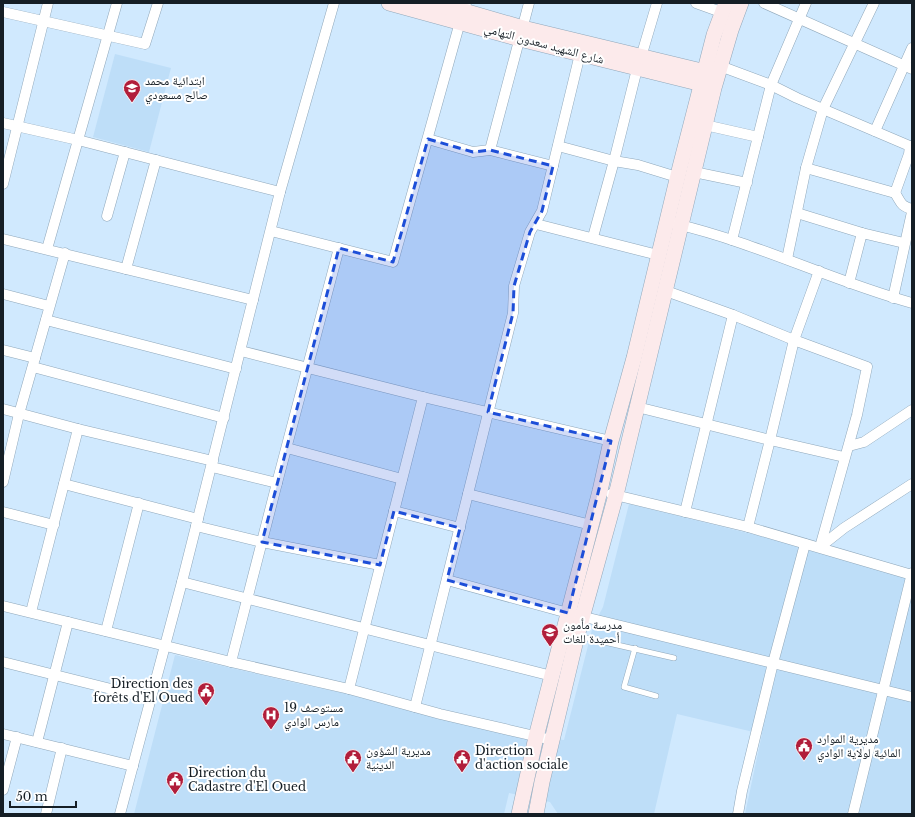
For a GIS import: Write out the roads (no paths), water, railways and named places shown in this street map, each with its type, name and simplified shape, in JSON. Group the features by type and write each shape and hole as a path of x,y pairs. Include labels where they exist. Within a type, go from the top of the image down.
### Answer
{"street":[{"path":"3,184 48,3"},
{"path":"46,249 117,3"},
{"path":"3,12 145,44 158,3"},
{"path":"120,814 182,582 280,192 334,3"},
{"name":"شارع الشهيد سعدون التهامي","path":"389,3 463,12"},
{"name":"شارع الشهيد سعدون التهامي","path":"427,3 463,12 580,54 639,63 712,77"},
{"path":"490,150 529,3"},
{"path":"593,237 639,63 657,3"},
{"path":"519,814 536,737 552,676 616,495 705,125 723,8 696,3"},
{"path":"536,814 577,636 575,614 591,525 611,441 634,358 677,176 712,77 741,3"},
{"path":"764,3 908,67"},
{"path":"732,240 770,85 806,3"},
{"path":"787,259 806,168 824,109 874,3"},
{"path":"271,230 393,262 463,12"},
{"name":"شارع الشهيد سعدون التهامي","path":"522,34 639,63"},
{"path":"875,131 908,67 912,48"},
{"path":"416,707 512,313 514,286 530,232 536,224 542,211 580,54"},
{"path":"712,77 770,85 911,146 894,193"},
{"path":"3,123 78,140 280,192"},
{"path":"705,125 758,137"},
{"path":"428,140 473,152 490,150 553,166"},
{"path":"558,146 677,176"},
{"path":"107,216 125,152"},
{"path":"126,269 156,160"},
{"path":"806,168 894,193 903,206 912,209"},
{"path":"694,172 747,183"},
{"path":"893,298 912,212"},
{"path":"797,213 862,233 904,243"},
{"path":"667,222 732,240 849,283 912,303"},
{"path":"536,224 593,237 658,255"},
{"path":"849,283 862,233"},
{"path":"3,239 253,300"},
{"path":"232,662 277,483 340,248"},
{"path":"3,482 19,414 64,253"},
{"path":"748,527 794,340 819,272"},
{"path":"666,291 733,315 794,340 867,367 849,446 844,457 820,547"},
{"path":"3,294 49,306"},
{"path":"685,512 733,315"},
{"path":"46,320 236,369"},
{"path":"3,350 34,362 224,418"},
{"path":"241,350 422,397 611,441"},
{"path":"349,689 422,397"},
{"path":"637,407 844,457"},
{"path":"3,409 212,464 277,483"},
{"path":"849,446 864,442 912,410"},
{"path":"31,612 78,429"},
{"path":"287,448 402,479"},
{"path":"64,484 139,503 197,523 262,542 380,565"},
{"path":"820,547 844,528 912,484"},
{"path":"600,491 748,527 912,574 854,814"},
{"path":"468,494 591,525"},
{"path":"106,631 139,503"},
{"path":"394,511 460,528"},
{"path":"3,512 54,525"},
{"path":"738,814 742,791 773,663 805,544"},
{"path":"447,580 575,614 912,697"},
{"path":"182,582 552,676"},
{"path":"3,606 349,689 552,740"},
{"path":"37,742 68,622"},
{"path":"3,662 151,699"},
{"path":"3,734 133,766"},
{"path":"3,790 17,737"},
{"path":"46,814 62,748"}],"lane":[{"path":"577,636 674,658"},
{"path":"635,648 624,687 656,696"}],"place":[{"name":"ابتدائية محمد صالح مسعودي","path":"132,103"},
{"name":"مدرسة مأمون أحميدة للغات","path":"550,647"},
{"name":"Direction des forêts d'El Oued","path":"206,706"},
{"name":"مستوصف 19 مارس الوادي","path":"271,730"},
{"name":"مديرية الموارد المائية لولاية الوادي","path":"804,761"},
{"name":"مديرية الشؤون الدينية","path":"353,773"},
{"name":"Direction d'action sociale","path":"462,773"},
{"name":"Direction du Cadastre d'El Oued","path":"175,795"}]}
